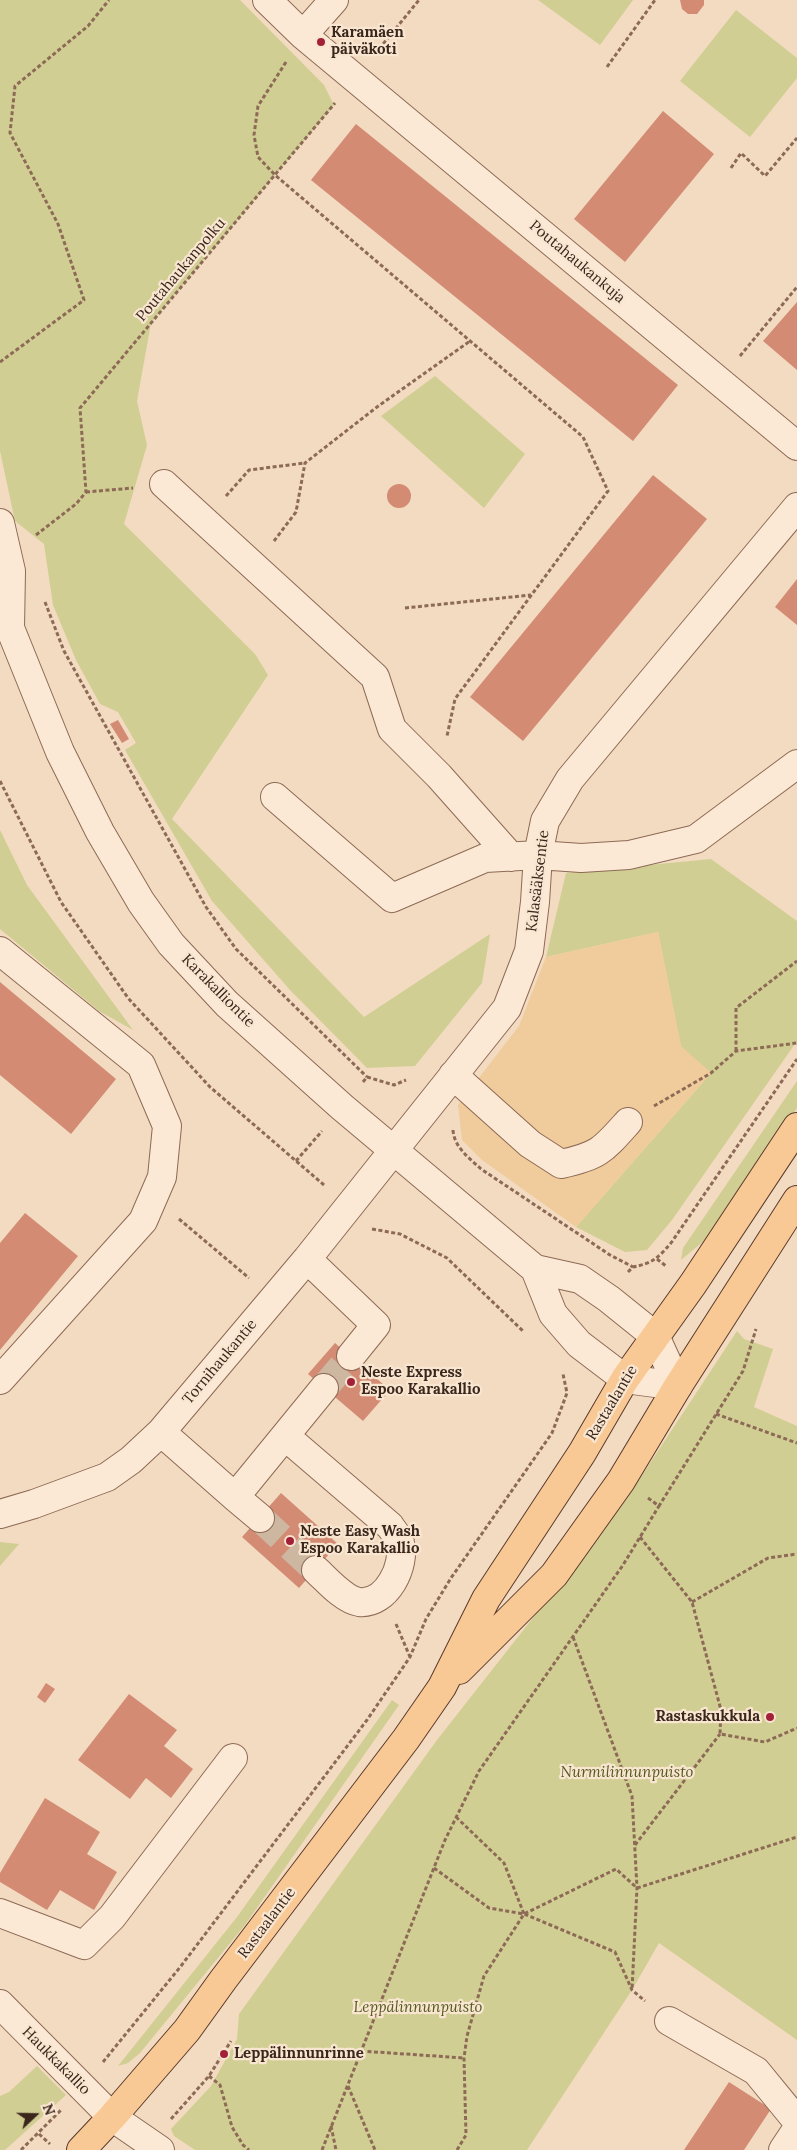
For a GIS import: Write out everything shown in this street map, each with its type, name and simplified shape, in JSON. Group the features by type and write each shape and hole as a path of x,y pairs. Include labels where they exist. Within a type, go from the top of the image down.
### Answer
{"main road":[{"name":"Rastaalantie","path":"81,2150 187,2030 406,1739 442,1687 486,1599 582,1453 625,1379 693,1284 797,1127"},
{"name":"Rastaalantie","path":"442,1687 554,1575 622,1481 678,1386 797,1200"}],"street":[{"name":"Poutahaukankuja","path":"267,0 303,35 797,446"},
{"path":"303,35 334,0"},
{"path":"164,484 374,677 392,729 439,776 525,856"},
{"name":"Kalasääksentie","path":"393,1149 507,1008 529,951 535,902 525,856 570,779 797,506"},
{"name":"Karakalliontie","path":"2,534 11,571 5,620 60,752 100,832 141,902 172,944 227,1004 342,1107 535,1269 580,1279 609,1299 655,1336 678,1386"},
{"path":"275,797 392,898 485,858 525,856 581,858 629,855 696,838 797,764"},
{"path":"0,951 141,1066 167,1126 162,1177 143,1221 0,1380"},
{"path":"453,1075 530,1144 561,1164 585,1159 604,1148 628,1122"},
{"name":"Tornihaukantie","path":"0,1514 34,1504 107,1477 131,1460 161,1432 307,1259 393,1149"},
{"path":"307,1259 376,1325 351,1356"},
{"name":"Karakalliontie","path":"535,1269 553,1314 578,1344 625,1379 678,1386"},
{"path":"235,1497 324,1388"},
{"path":"161,1432 260,1518"},
{"path":"285,1436 390,1526 400,1541 402,1557 396,1576 384,1593 372,1599 359,1602 340,1592 316,1570"},
{"path":"0,1913 84,1945 112,1917 234,1758"},
{"name":"Haukkakallio","path":"0,2004 112,2117"},
{"path":"669,2021 756,2071 797,2121"},
{"path":"112,2117 160,2150"},
{"path":"783,2150 797,2129"}],"path":[{"path":"0,362 84,300 58,224 10,133 15,86 88,26 109,0"},
{"name":"Poutahaukanpolku","path":"86,492 80,408 419,0"},
{"path":"608,67 654,0"},
{"path":"303,35 258,106 254,135 258,157 275,175 583,437 608,491 455,699 439,776"},
{"path":"730,168 741,153 765,176 797,138"},
{"path":"747,404 734,364 797,287"},
{"path":"204,521 249,470 305,463 377,407 470,341"},
{"path":"254,567 296,512 305,463"},
{"path":"2,534 31,538 76,504 86,492 164,484"},
{"path":"44,595 64,651 206,907 236,949 367,1077"},
{"path":"405,608 531,596"},
{"path":"0,781 61,902 128,998 210,1087 324,1185 374,1231 400,1234 447,1258 526,1334"},
{"path":"736,1051 736,1008 797,961"},
{"path":"628,1122 711,1073 736,1051 797,1043"},
{"path":"406,1080 452,1120 453,1137 464,1155 481,1169 610,1255 632,1267 648,1264 657,1259 671,1243 797,1059"},
{"path":"153,1197 249,1278"},
{"path":"609,1299 632,1267"},
{"path":"21,2150 39,2134 82,2087 181,1966 367,1720 404,1664 426,1619 451,1578 552,1433 567,1393 561,1368 578,1344"},
{"path":"716,1414 797,1444"},
{"path":"322,2150 434,1868 456,1817 479,1771 623,1565 659,1506"},
{"path":"634,1845 720,1734 721,1710 692,1602 640,1536"},
{"path":"692,1602 768,1558 797,1554"},
{"path":"434,1868 489,1908 524,1914 616,1952 632,1990 637,1888 632,1796 573,1637"},
{"path":"720,1734 764,1742 797,1728"},
{"path":"456,1817 504,1863 524,1914"},
{"path":"637,1888 797,1837"},
{"path":"457,2150 466,2135 464,2058 467,2036 484,1976 524,1914 616,1869 637,1888"},
{"path":"171,2119 210,2076 231,2042"},
{"path":"361,2051 464,2058"},
{"path":"210,2076 220,2085 232,2127 243,2145 249,2150"},
{"path":"347,2085 374,2150"},
{"path":"331,2126 336,2150"},
{"path":"39,2134 56,2150"}],"green space":[{"path":"0,0 240,0 324,85 334,105 151,323 137,401 147,445 124,524 255,654 268,675 172,819 364,1017 490,934 482,983 415,1066 367,1068 290,990 212,901 125,750 136,743 118,712 100,704 76,660 53,605 44,544 15,521 0,451"},
{"path":"538,0 633,0 600,45"},
{"path":"736,10 797,58 797,78 750,137 680,81"},
{"path":"435,376 525,454 484,508 381,416"},
{"path":"0,830 27,885 133,1030 99,1011 0,929"},
{"path":"711,859 797,921 797,1041 672,1220 647,1250 625,1252 576,1227 711,1073 681,1047 658,932 546,957 566,873"},
{"path":"797,1081 797,1108 705,1240 681,1260 683,1248"},
{"name":"Nurmilinnunpuisto","path":"737,1331 744,1339 773,1349 754,1407 797,1426 797,2040 659,1943 632,1990 527,2150 195,2150 174,2136 171,2129 211,2086 237,2039 239,2014 437,1740 627,1498"},
{"path":"0,1542 19,1544 0,1566"},
{"path":"392,1700 399,1705 245,1925 140,2053 128,2063 118,2066 237,1917"},
{"path":"37,2066 66,2095 5,2150 0,2150 0,2096 9,2092"}],"sand":[{"path":"658,932 681,1046 711,1073 576,1227 482,1160 462,1140 458,1105 519,1026 546,957"}],"building":[{"path":"680,0 704,0 704,5 697,14 688,14 682,9"},
{"path":"663,111 714,154 625,262 574,219"},
{"path":"356,124 678,385 633,441 311,180"},
{"path":"797,302 797,370 763,341"},
{"path":"653,475 707,519 523,741 470,697"},
{"path":"399,484 408,487 411,496 408,505 399,508 390,505 387,496 390,487"},
{"path":"797,579 797,625 775,607"},
{"path":"118,720 129,739 122,743 110,724"},
{"path":"0,982 116,1079 71,1134 0,1075"},
{"path":"25,1213 78,1256 0,1350 0,1243"},
{"path":"335,1343 390,1390 363,1421 308,1374"},
{"name":"Neste Easy Wash Espoo Karakallio","path":"281,1493 338,1544 299,1588 242,1537"},
{"path":"46,1683 55,1689 45,1703 37,1697"},
{"path":"129,1694 177,1730 164,1746 193,1769 171,1798 146,1778 130,1799 78,1760"},
{"path":"45,1798 100,1832 87,1854 117,1872 94,1910 60,1890 47,1910 0,1882 0,1873"},
{"path":"729,2082 771,2109 744,2150 684,2150"}],"tunnel":[{"path":"324,1388 351,1356"},
{"path":"260,1518 316,1570"}],"place":[{"name":"Karamäen päiväkoti","path":"321,42"},
{"name":"Neste Express Espoo Karakallio","path":"351,1382"},
{"name":"Neste Easy Wash Espoo Karakallio","path":"290,1541"},
{"name":"Rastaskukkula","path":"770,1717"},
{"name":"Leppälinnunrinne","path":"224,2054"}],"park label":[{"name":"Leppälinnunpuisto","path":"418,2008"}]}
